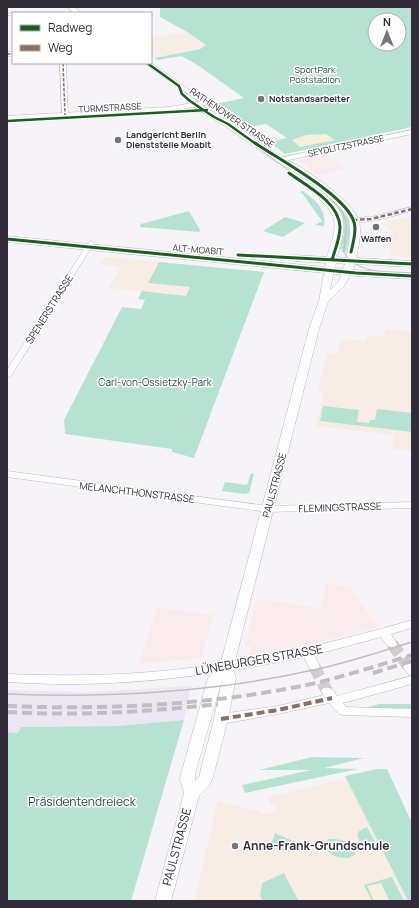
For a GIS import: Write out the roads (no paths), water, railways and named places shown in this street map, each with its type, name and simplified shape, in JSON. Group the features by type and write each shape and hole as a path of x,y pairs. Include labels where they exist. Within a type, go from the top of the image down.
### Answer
{"main road":[{"name":"TURMSTRASSE","path":"7,118 169,109 196,105"},
{"name":"RATHENOWER STRASSE","path":"196,105 205,107 339,201 348,210 353,220"},
{"name":"TURMSTRASSE","path":"7,121 205,107 213,110"},
{"name":"RATHENOWER STRASSE","path":"213,110 222,116 228,124"},
{"name":"RATHENOWER STRASSE","path":"279,160 276,164 315,192 336,212 340,222 340,229 331,265"},
{"path":"349,267 355,231 353,220"},
{"name":"ALT-MOABIT","path":"7,234 90,245"},
{"name":"ALT-MOABIT","path":"7,239 331,265 412,276"},
{"name":"ALT-MOABIT","path":"349,267 412,264"}],"street":[{"path":"62,64 65,115"},
{"name":"RATHENOWER STRASSE","path":"148,64 205,107"},
{"name":"RATHENOWER STRASSE","path":"179,86 182,94 196,105"},
{"name":"SEYDLITZSTRASSE","path":"279,160 412,132"},
{"path":"353,220 371,219 412,209"},
{"name":"SPENERSTRASSE","path":"7,376 90,245"},
{"name":"PAULSTRASSE","path":"163,901 192,793 204,782 221,719 229,678 226,668 314,330 324,301 327,278 331,265"},
{"name":"PAULSTRASSE","path":"324,301 342,283 349,267"},
{"name":"MELANCHTHONSTRASSE","path":"7,474 268,509"},
{"name":"FLEMINGSTRASSE","path":"268,509 412,505"},
{"name":"LÜNEBURGER STRASSE","path":"7,678 70,679 132,677 226,668 308,652 384,633 412,624"},
{"path":"384,633 392,644"},
{"path":"308,652 314,666"},
{"name":"PAULSTRASSE","path":"192,793 187,779 188,774 215,678 226,668"},
{"path":"221,719 278,710 412,680"},
{"path":"331,697 343,711 412,713"}],"tunnel":[{"path":"392,644 409,667"},
{"path":"314,666 327,691"}],"tram line":[{"path":"7,120 182,112 199,112 213,115 339,207 343,213 346,224 344,253 351,260 366,269 375,271 412,273"},
{"path":"7,694 84,695 199,689 275,678 326,667 412,642"}],"railway":[{"path":"7,706 123,706 201,701 316,683 412,655"},
{"path":"373,673 412,661"},
{"path":"7,712 60,714 87,713 165,709 218,704"}],"place":[{"name":"Notstandsarbeiter","path":"261,99"},
{"name":"Landgericht Berlin Dienststelle Moabit","path":"118,140"},
{"name":"Waffen","path":"376,227"},
{"name":"Anne-Frank-Grundschule","path":"235,846"}],"park label":[{"name":"SportPark Poststadion","path":"315,76"},
{"name":"Carl-von-Ossietzky-Park","path":"155,382"},
{"name":"Präsidentendreieck","path":"82,802"}]}
